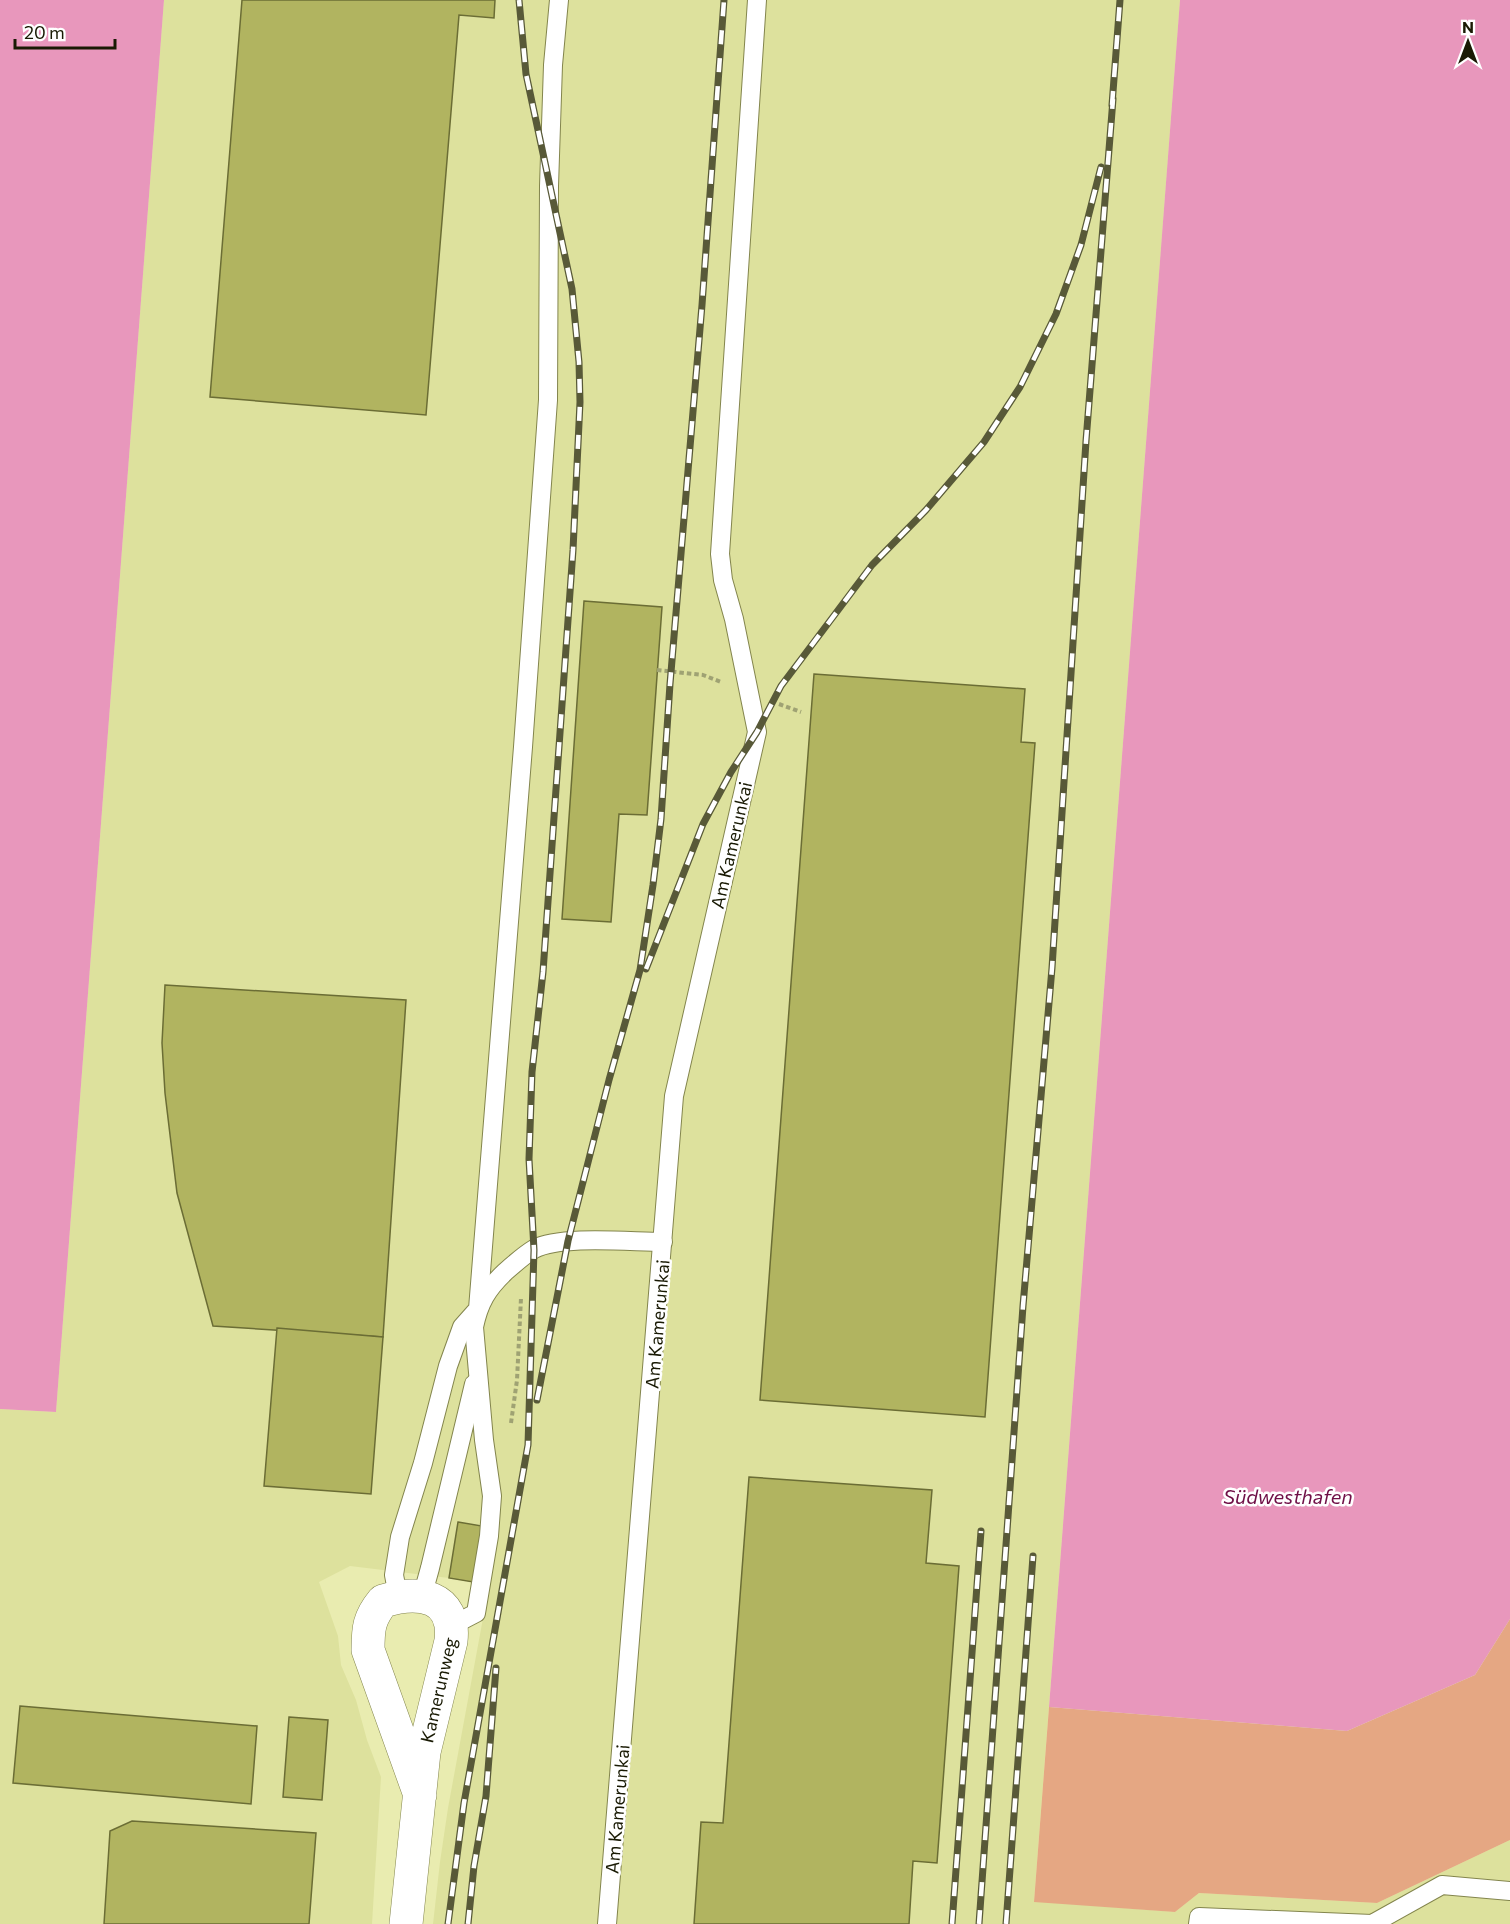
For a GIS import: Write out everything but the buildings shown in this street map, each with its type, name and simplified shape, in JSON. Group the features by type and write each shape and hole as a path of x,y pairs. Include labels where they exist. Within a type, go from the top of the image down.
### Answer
{"street":[{"name":"Kamerunweg","path":"406,1924 420,1795 424,1752 453,1625 445,1608 433,1599 410,1597 383,1601 373,1613 368,1630 368,1650 420,1795"}],"lane":[{"path":"453,1625 476,1613 489,1536 492,1496 484,1440 474,1327 478,1309 524,736 548,400 549,186 553,65 559,0"},
{"name":"Am Kamerunkai","path":"607,1924 674,1096 757,732 734,618 723,580 720,554 757,0"},
{"path":"478,1365 430,1568 410,1597 394,1575 400,1537 423,1463 448,1366 462,1327 478,1309 492,1285 513,1265 541,1247 568,1241 663,1242"},
{"path":"1198,1924 1199,1917 1372,1924 1442,1885 1510,1891"}],"shaded area":[{"path":"164,0 1180,0 1034,1901 1175,1912 1199,1893 1377,1903 1510,1840 1510,1924 433,1924 448,1808 498,1537 449,1578 350,1566 319,1582 338,1636 341,1665 356,1700 367,1740 381,1777 372,1924 0,1924 0,1409 56,1412"},
{"path":"1510,1619 1510,1840 1377,1903 1199,1893 1175,1912 1034,1902 1049,1707 1347,1731 1475,1675"}],"water":[{"path":"0,0 164,0 56,1412 0,1409"},
{"name":"Südwesthafen","path":"1180,0 1510,0 1510,1619 1475,1675 1347,1731 1049,1707"}],"railway":[{"path":"448,1924 464,1803 528,1445 534,1250 529,1159 532,1072 543,972 573,550 580,402 579,362 572,289 526,74 519,0"},
{"path":"537,1400 568,1241 640,970 653,885 661,819 724,0"},
{"path":"1112,105 1120,0"},
{"path":"979,1924 1023,1306 1052,968 1086,441 1113,99"},
{"path":"646,969 703,824 781,686 872,565 926,510 984,442 1020,387 1056,314 1081,245 1101,167"},
{"path":"952,1924 981,1531"},
{"path":"1006,1924 1033,1556"},
{"path":"468,1924 474,1866 486,1796 496,1668"}]}
